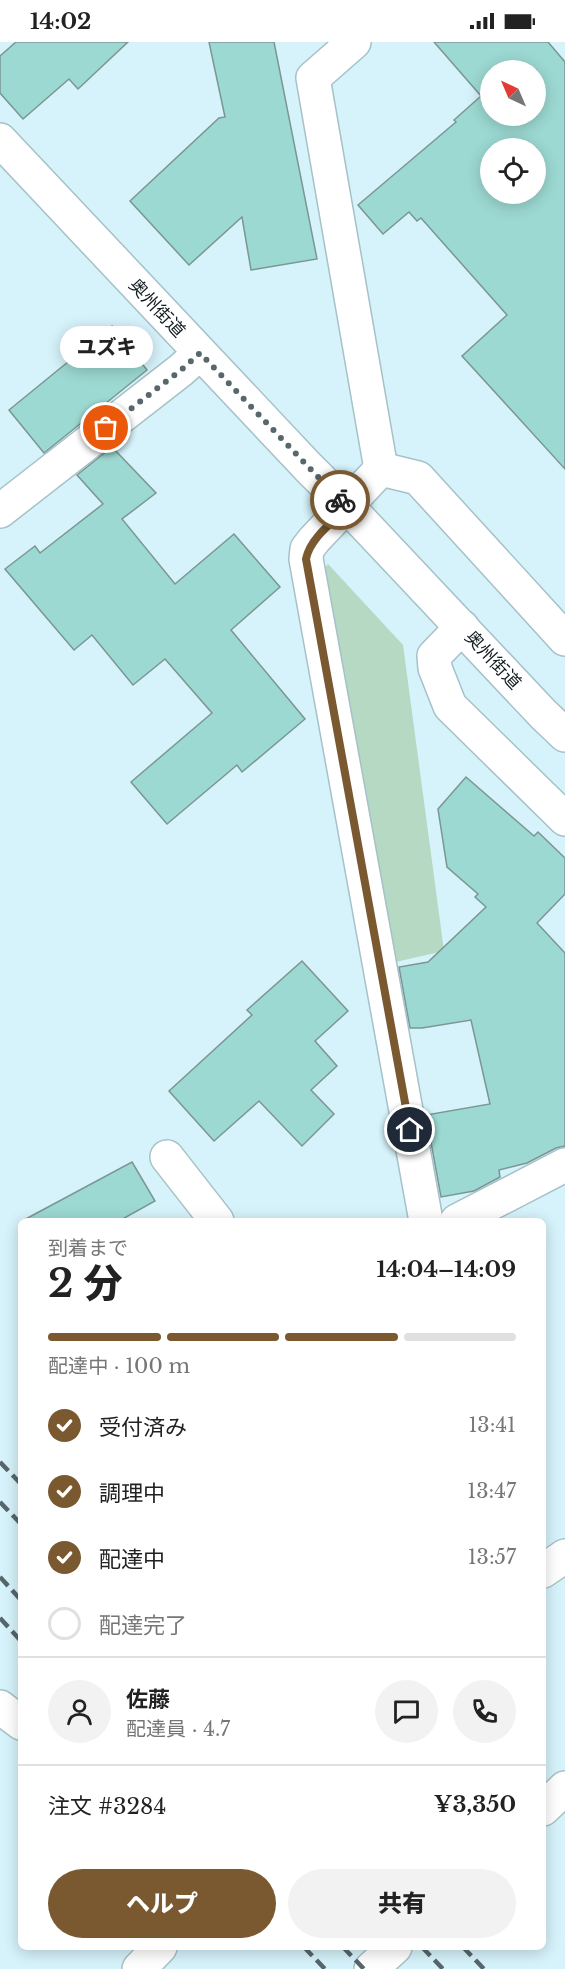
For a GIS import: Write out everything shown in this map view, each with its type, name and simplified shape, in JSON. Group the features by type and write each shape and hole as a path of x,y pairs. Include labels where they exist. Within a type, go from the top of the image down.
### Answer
{"main road":[{"path":"339,48 313,78 381,469"},
{"name":"奥州街道","path":"0,140 565,735"},
{"path":"0,511 200,353"},
{"path":"381,469 348,507 314,540 308,549 306,559 425,1218"},
{"path":"381,469 418,477 562,629"},
{"path":"462,627 434,656 435,668 450,706 565,819"},
{"path":"167,1157 215,1218"},
{"path":"463,1218 565,1165"},
{"path":"546,1569 565,1556"},
{"path":"0,1707 18,1721"},
{"path":"546,1806 565,1788"},
{"path":"139,1969 157,1950"},
{"path":"371,1969 392,1950"}],"green space":[{"path":"328,564 403,645 444,951 391,963 323,570"}],"building":[{"path":"16,42 128,42 78,89 69,79 23,119 0,93 0,56"},
{"path":"209,42 274,42 317,259 251,270 242,217 189,265 130,201 219,118 225,117"},
{"path":"434,42 548,42 565,62 565,469 462,356 507,315 421,218 417,221 409,212 383,234 358,205 456,122 454,120 480,97 480,126 546,126 546,60 480,60 480,95"},
{"path":"112,326 147,370 44,453 9,410"},
{"path":"112,447 156,493 122,519 175,584 234,534 280,587 231,630 305,719 242,772 237,765 167,824 131,782 212,713 165,659 133,685 92,635 74,650 5,569 35,546 40,553 103,504 77,475"},
{"path":"466,777 534,836 538,832 565,858 565,894 537,923 565,953 565,1146 556,1148 527,1163 499,1170 500,1177 474,1191 441,1197 426,1115 490,1104 471,1020 410,1028 399,967 428,962 486,907 475,897 478,894 447,867 438,809"},
{"path":"302,961 348,1011 315,1041 337,1066 311,1090 334,1114 302,1146 259,1101 214,1141 169,1091 252,1015 247,1010"},
{"path":"132,1162 155,1201 124,1218 28,1218"}],"railway":[{"path":"0,1462 18,1481"},
{"path":"0,1502 18,1521"},
{"path":"0,1577 18,1597"},
{"path":"0,1618 18,1638"},
{"path":"307,1950 325,1969"},
{"path":"346,1950 364,1969"},
{"path":"425,1950 443,1969"},
{"path":"466,1950 484,1969"}],"way so far":[{"path":"106,428 200,353 340,500"}],"place":[{"name":"ユズキ","path":"106,428"}],"route":[{"path":"340,500 348,507 314,540 308,549 306,559 410,1130"}]}
